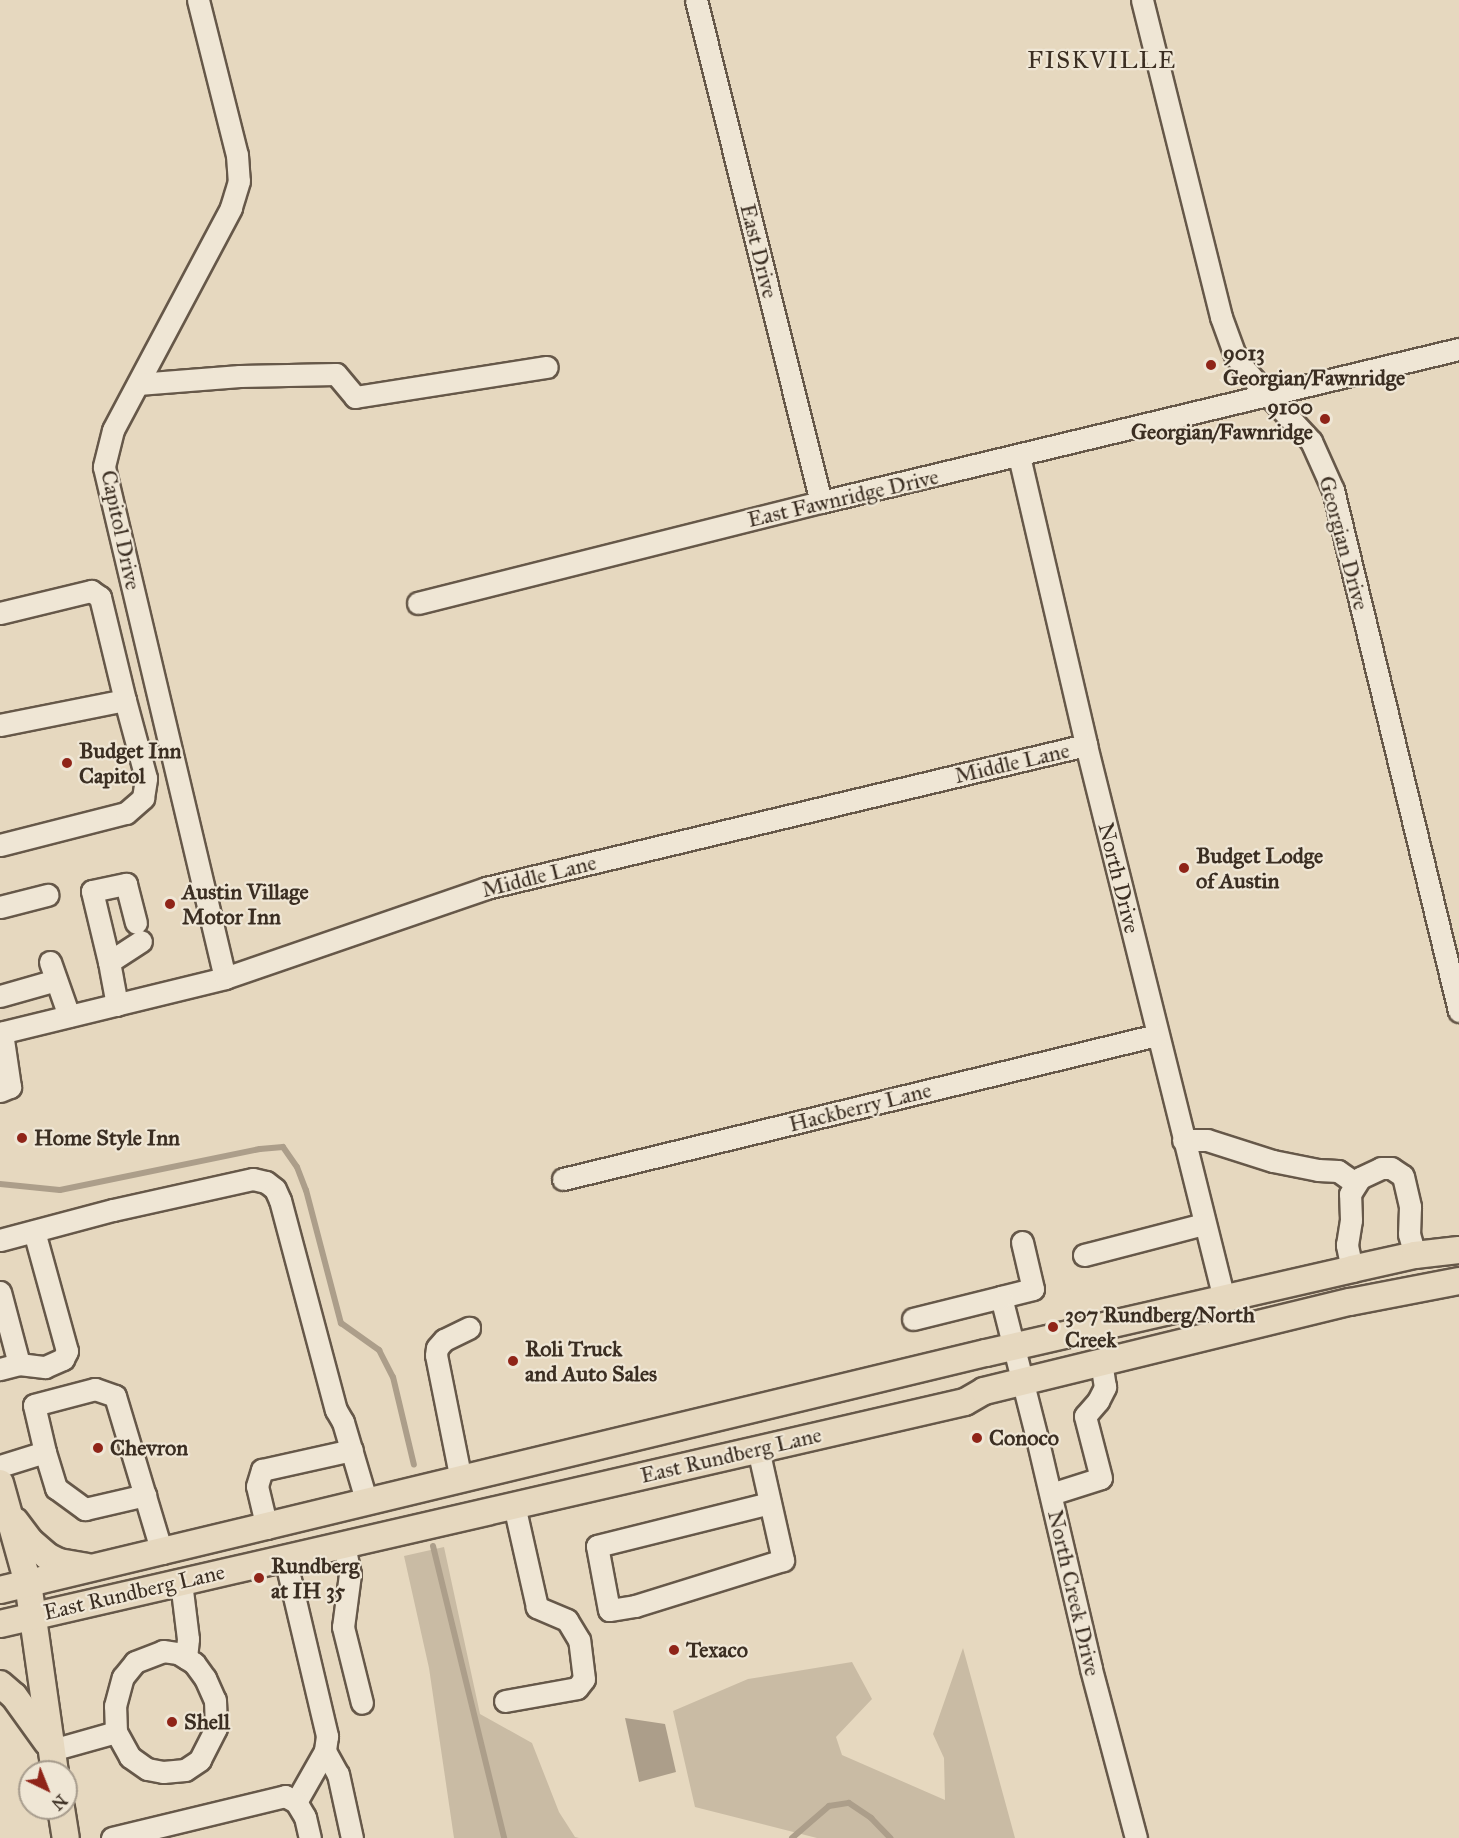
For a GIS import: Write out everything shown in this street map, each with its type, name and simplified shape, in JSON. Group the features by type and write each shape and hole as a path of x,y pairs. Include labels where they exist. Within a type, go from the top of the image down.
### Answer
{"main road":[{"name":"East Rundberg Lane","path":"0,1590 267,1528 1013,1347 1415,1255 1459,1250"},
{"name":"East Rundberg Lane","path":"0,1624 965,1402 984,1391 1101,1362 1350,1302 1459,1281"},
{"path":"749,1411 758,1449"},
{"path":"0,1483 28,1583 53,1760"},
{"path":"8,1511 30,1541 47,1556 60,1562 94,1568"},
{"path":"334,1511 344,1544"},
{"path":"0,1684 14,1696 52,1760"},
{"path":"63,1820 66,1838"}],"street":[{"name":"Capitol Drive","path":"198,0 237,155 239,180 231,208 113,430 105,467 225,978"},
{"name":"East Drive","path":"696,0 821,502"},
{"name":"Georgian Drive","path":"1142,0 1221,317 1234,353 1245,370 1311,441 1333,490 1459,1011"},
{"name":"East Fawnridge Drive","path":"418,603 821,502 1459,349"},
{"path":"138,384 240,376 336,374 355,397 547,367"},
{"name":"North Drive","path":"1019,456 1086,745 1224,1299"},
{"path":"0,613 91,591 100,597 146,778 143,798 126,813 0,845"},
{"path":"0,725 125,700"},
{"name":"Middle Lane","path":"1,1033 225,978 486,888 1086,745"},
{"path":"109,962 139,932 126,884 92,891 117,1005"},
{"path":"0,907 47,895"},
{"path":"0,996 53,971 69,1016"},
{"path":"0,1091 10,1087 1,1033"},
{"name":"Hackberry Lane","path":"563,1179 1157,1035"},
{"path":"1183,1140 1206,1140 1273,1161 1318,1170 1338,1171 1355,1183"},
{"path":"1352,1269 1347,1252 1351,1220 1348,1202 1355,1183 1368,1173 1385,1167 1399,1172 1402,1176 1410,1207 1409,1234 1415,1255"},
{"path":"0,1240 114,1210 254,1179 266,1182 275,1189 280,1200 336,1410 343,1422 368,1503"},
{"path":"1084,1255 1204,1224"},
{"path":"0,1292 10,1367 45,1367 63,1359 67,1352 34,1231"},
{"path":"913,1319 1033,1289 1022,1242"},
{"name":"North Creek Drive","path":"1001,1297 1051,1494 1091,1669 1136,1838"},
{"path":"461,1480 436,1355 437,1348 444,1340 470,1328"},
{"path":"1051,1494 1101,1478 1085,1416 1098,1401 1105,1387 1101,1362"},
{"path":"145,1495 85,1509 56,1488 34,1405 95,1389 115,1396 145,1495 162,1553"},
{"path":"758,1449 783,1560 636,1606 609,1610 597,1546 770,1503"},
{"path":"267,1528 257,1486 262,1470 352,1450"},
{"path":"0,1466 45,1452"},
{"path":"505,1701 576,1688 584,1679 579,1640 567,1620 537,1606 514,1505"},
{"path":"344,1544 350,1574 343,1627 362,1703"},
{"path":"285,1558 327,1736 325,1751 296,1802"},
{"path":"181,1582 188,1639 186,1658"},
{"path":"163,1651 178,1653 194,1663 205,1678 215,1701 216,1728 200,1760 185,1770 163,1772 147,1769 130,1757 116,1732 115,1706 123,1677 135,1662 163,1651"},
{"path":"55,1760 116,1732"},
{"path":"325,1751 338,1774 352,1838"},
{"path":"112,1838 134,1835 285,1796 296,1802 305,1817 310,1838"}],"shaded area":[{"path":"444,1547 480,1714 532,1743 559,1812 575,1837 579,1838 454,1838 429,1668 404,1556"},
{"path":"963,1648 1015,1838 817,1838 695,1807 673,1711 748,1679 852,1662 872,1699 836,1737 842,1755 945,1800 944,1758 933,1734"},
{"path":"625,1718 665,1724 676,1772 639,1782"}],"waterway":[{"path":"0,1184 60,1190 260,1149 283,1147 297,1167 306,1190 341,1323 379,1350 393,1377 414,1465"},
{"path":"433,1546 504,1838"},
{"path":"792,1838 829,1806 849,1803 871,1818 890,1838"}],"place":[{"name":"9013 Georgian/Fawnridge","path":"1211,365"},
{"name":"9100 Georgian/Fawnridge","path":"1325,419"},
{"name":"Budget Inn Capitol","path":"67,763"},
{"name":"Budget Lodge of Austin","path":"1184,868"},
{"name":"Austin Village Motor Inn","path":"170,904"},
{"name":"Home Style Inn","path":"22,1138"},
{"name":"307 Rundberg/North Creek","path":"1053,1327"},
{"name":"Roli Truck and Auto Sales","path":"513,1361"},
{"name":"Conoco","path":"977,1438"},
{"name":"Chevron","path":"98,1448"},
{"name":"Rundberg at IH 35","path":"259,1578"},
{"name":"Texaco","path":"674,1650"},
{"name":"Shell","path":"172,1722"}],"district":[{"name":"FISKVILLE","path":"1102,61"}]}
